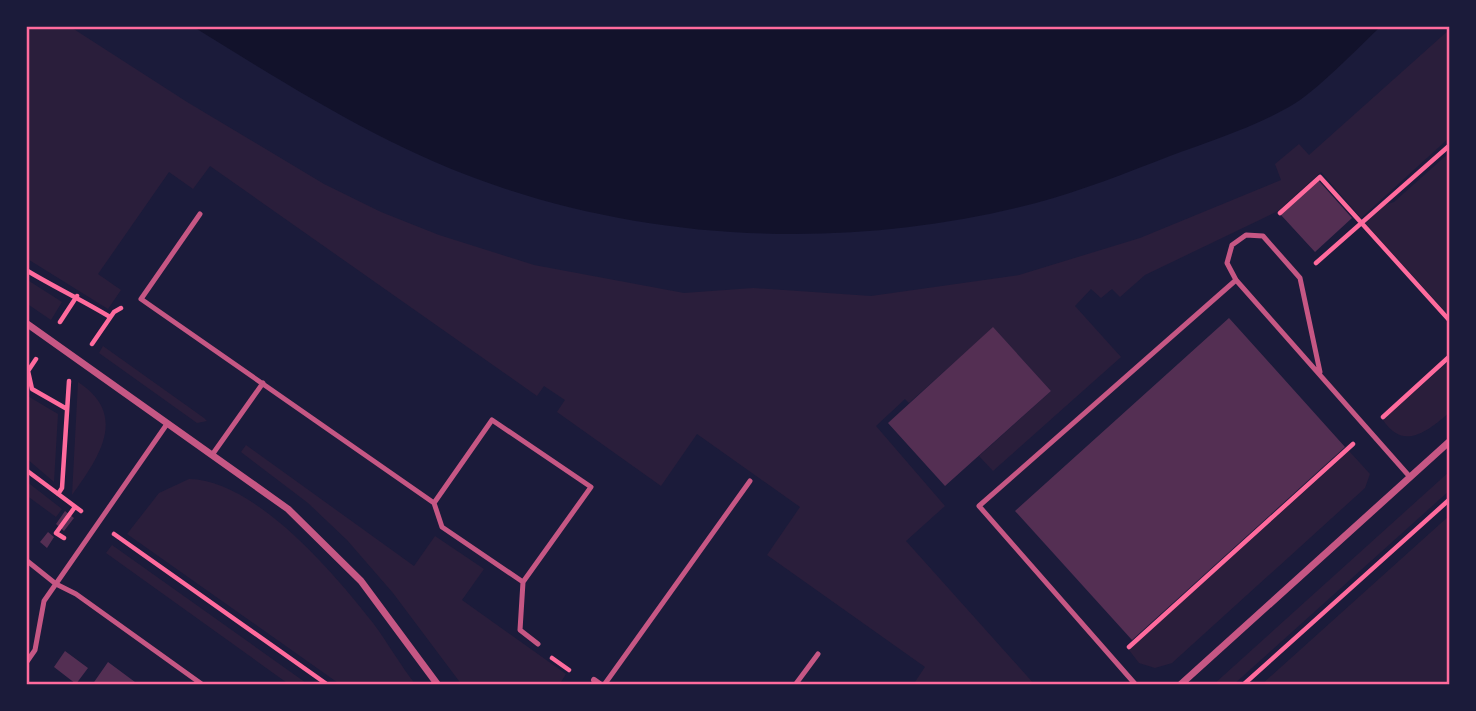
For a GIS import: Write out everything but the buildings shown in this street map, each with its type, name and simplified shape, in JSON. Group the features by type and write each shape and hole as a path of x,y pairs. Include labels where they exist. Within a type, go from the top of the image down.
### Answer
{"street":[{"path":"26,323 288,509 323,541 384,610 438,685"},
{"path":"1180,685 1450,442"},
{"path":"594,680 602,685"}],"lane":[{"path":"200,214 141,299 435,503 442,527 523,582"},
{"path":"1321,376 1300,278 1263,236 1246,235 1232,245 1227,263 1236,280 1410,477"},
{"path":"1136,685 979,506 1236,280"},
{"path":"212,455 263,383"},
{"path":"435,503 492,420 591,487 523,582 520,631 538,644"},
{"path":"26,663 36,650 44,601 167,424"},
{"path":"602,685 750,481"},
{"path":"26,560 56,584 76,594 203,685"},
{"path":"795,685 818,654"}],"path":[{"path":"1361,222 1450,145"},
{"path":"1280,213 1320,177 1450,321"},
{"path":"26,270 111,317"},
{"path":"1115,660 1450,356"},
{"path":"58,494 62,488 67,409"},
{"path":"26,470 328,685"},
{"path":"1243,685 1450,499"}],"shaded area":[{"path":"26,26 69,26 187,102 324,184 381,212 439,235 534,265 684,293 753,288 871,296 1019,275 1140,238 1281,180 1275,164 1299,144 1309,155 1450,29 1450,137 1361,218 1321,172 1278,211 1145,275 1120,297 1112,289 1101,298 1091,289 1075,306 1121,357 993,471 979,456 1051,391 993,328 909,403 905,399 876,426 945,506 906,541 1035,685 913,685 925,667 767,555 800,507 697,434 661,486 557,412 565,400 544,386 537,396 210,166 193,189 169,172 98,274 121,290 108,309 26,258"},
{"path":"192,26 1381,26 1323,81 1289,107 1231,134 1087,187 1036,203 970,218 903,228 766,234 631,220 565,206 500,187 419,155 380,136 304,94"},
{"path":"1450,152 1450,317 1365,223 1385,205 1394,202"},
{"path":"26,279 62,302 51,320 26,303"},
{"path":"103,346 207,421 197,423 99,353"},
{"path":"1450,360 1450,412 1416,435 1399,435 1391,430 1383,420"},
{"path":"78,382 93,395 102,408 106,422 99,451 72,495"},
{"path":"26,395 58,414 54,482 26,458"},
{"path":"246,445 414,566 435,536 484,569 462,600 566,674 559,685 462,685 393,593 347,540 308,503 241,452"},
{"path":"1349,451 1370,474 1365,488 1172,663 1155,668 1139,663 1129,650"},
{"path":"1450,471 1450,490 1233,685 1213,685"},
{"path":"189,479 214,483 240,495 291,533 357,602 416,685 341,685 127,534 159,493"},
{"path":"26,481 62,509 56,517 26,495"},
{"path":"1450,515 1450,685 1261,685"},
{"path":"112,545 309,685 290,685 106,553"}]}
